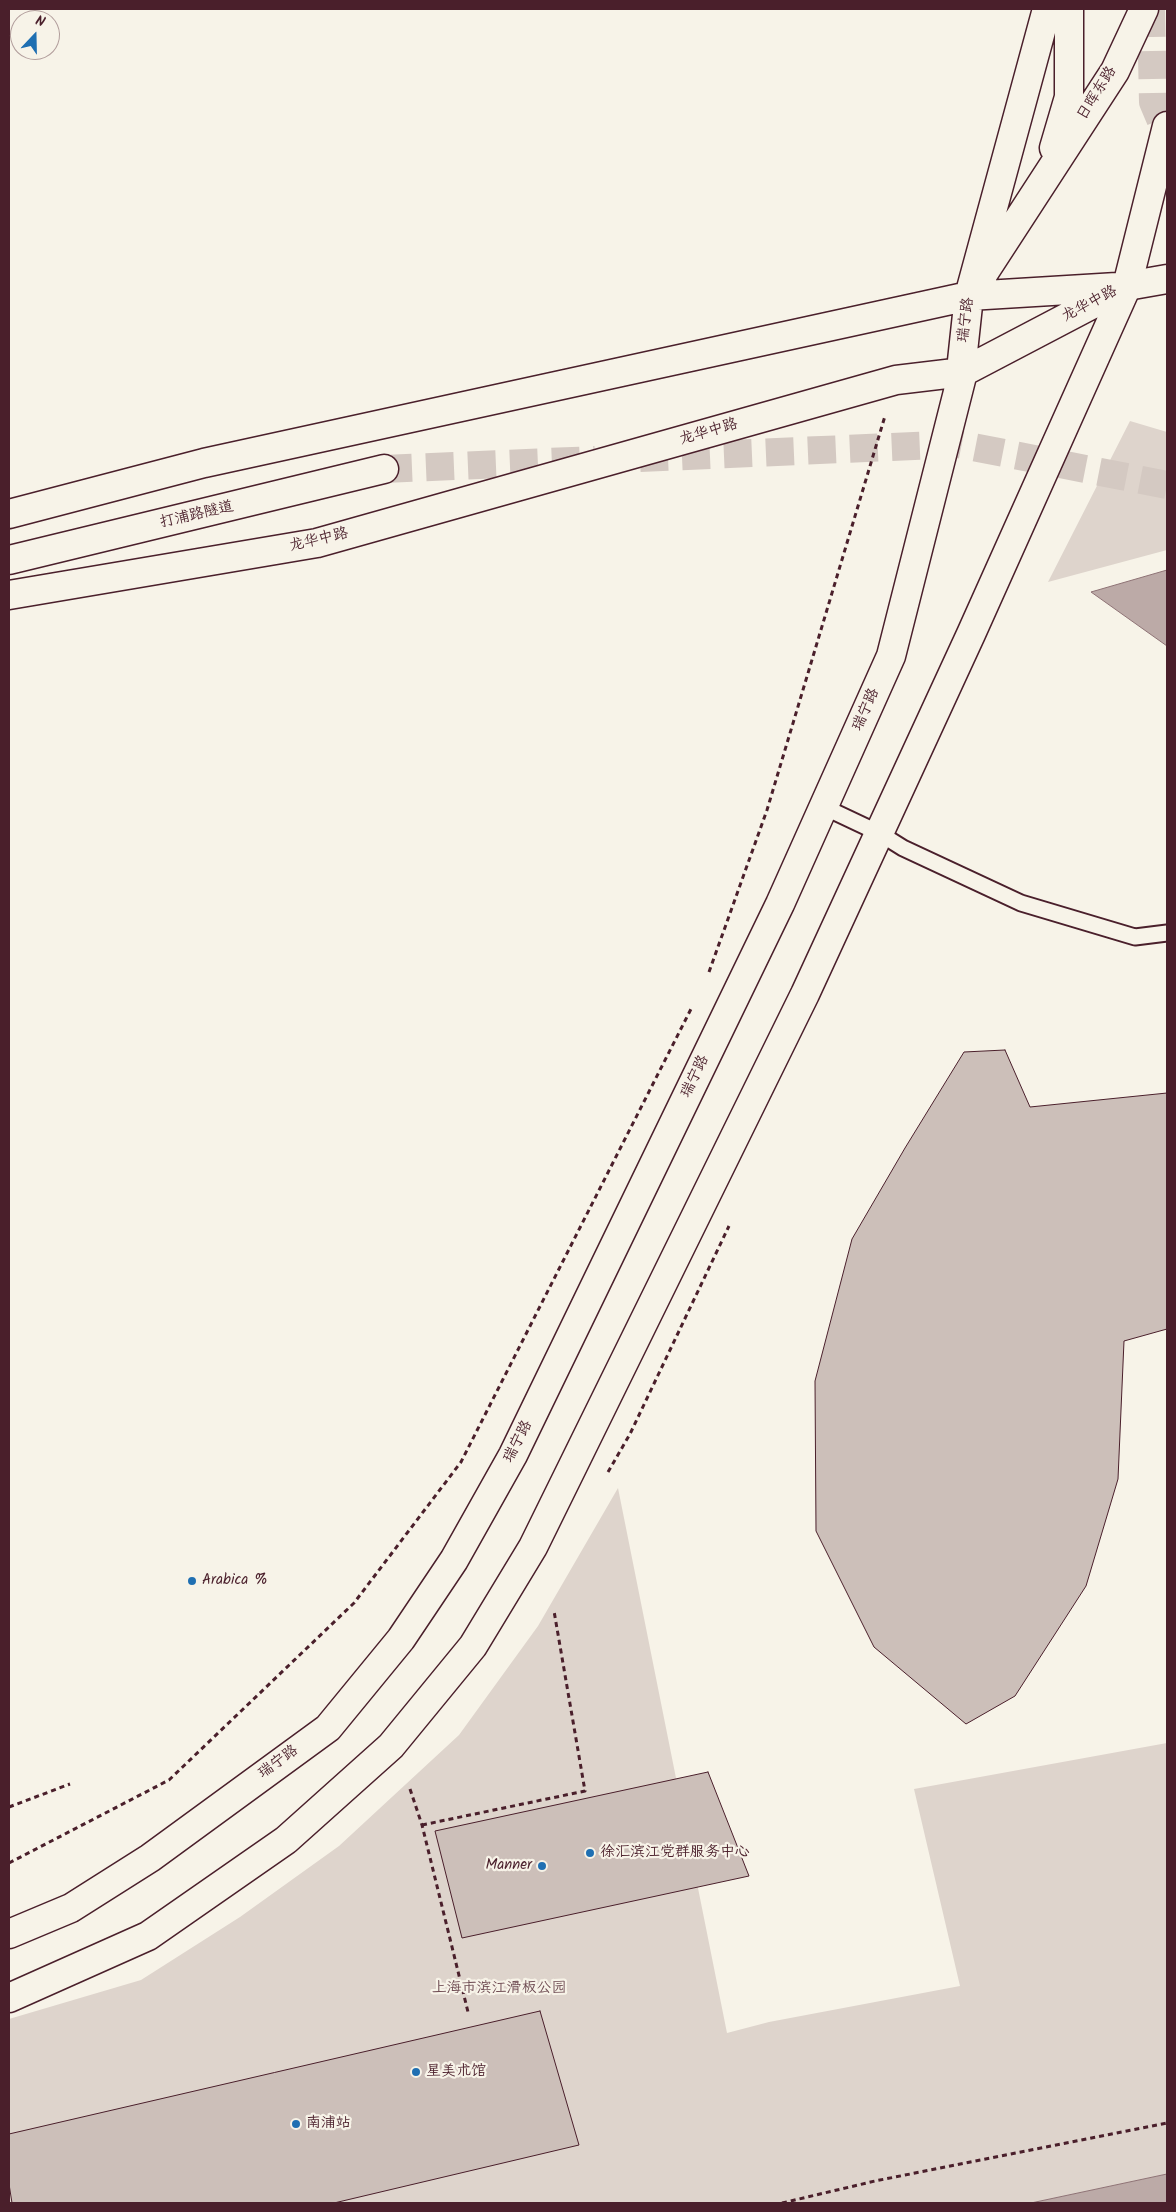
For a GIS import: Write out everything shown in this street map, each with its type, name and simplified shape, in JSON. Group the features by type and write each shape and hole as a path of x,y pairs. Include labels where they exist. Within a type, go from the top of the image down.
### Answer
{"main road":[{"name":"瑞宁路","path":"9,1934 71,1908 150,1858 328,1728 401,1639 454,1560 513,1455 780,904 891,656 963,372 962,360 969,296 1047,9"},
{"name":"日晖东路","path":"1046,176 1069,97 1068,9"},
{"name":"日晖东路","path":"969,296 1114,70 1144,9"},
{"path":"9,1998 148,1936 286,1840 391,1746 473,1646 533,1547 805,994 879,833 1127,286 1167,126"},
{"path":"1127,286 1167,279"},
{"name":"龙华中路","path":"9,514 204,463 969,296 1127,286"},
{"name":"龙华中路","path":"9,595 317,543 896,380 963,372 1127,286"},
{"name":"打浦路隧道","path":"9,560 384,469"}],"lane":[{"path":"824,806 879,833 903,848 1021,903 1135,937 1167,933"}],"path":[{"path":"708,975 767,810 896,380"},
{"path":"9,1863 169,1780 354,1603 461,1462 695,1002"},
{"path":"422,1825 585,1791 554,1611"},
{"path":"9,1807 70,1784"},
{"path":"410,1789 422,1825 468,2012"},
{"path":"782,2203 875,2181 1167,2123"}],"green space":[{"path":"1130,421 1167,432 1167,550 1048,582"},
{"name":"上海市滨江滑板公园","path":"618,1488 727,2033 769,2022 960,1986 914,1789 1167,1743 1167,2174 1031,2203 9,2203 9,2019 141,1980 240,1917 339,1846 459,1735 538,1626"}],"shaded area":[{"path":"1167,570 1167,646 1091,592"},
{"path":"1167,2174 1167,2203 1031,2203"}],"building":[{"path":"1005,1050 1030,1107 1167,1093 1167,1329 1124,1341 1118,1479 1086,1586 1015,1696 966,1724 874,1647 816,1531 815,1381 852,1239 964,1052"},
{"name":"徐汇滨江党群服务中心","path":"708,1772 749,1876 462,1938 435,1831"},
{"name":"星美术馆","path":"540,2011 579,2145 334,2203 12,2203 9,2184 9,2134"}],"tunnel":[{"path":"1151,9 1153,102 1167,135"},
{"path":"640,458 958,444 1167,485"},
{"path":"384,469 595,460"}],"place":[{"name":"Arabica %","path":"192,1581"},
{"name":"徐汇滨江党群服务中心","path":"590,1853"},
{"name":"Manner","path":"542,1866"},
{"name":"星美术馆","path":"416,2072"},
{"name":"南浦站","path":"296,2124"}]}
